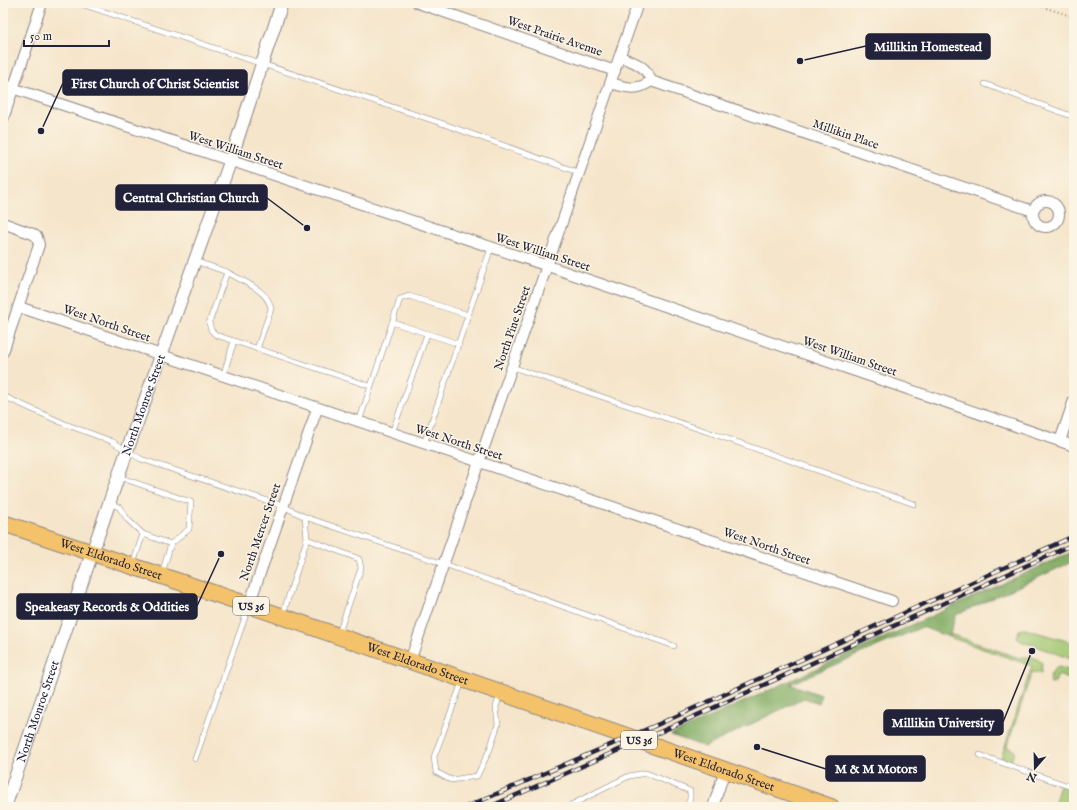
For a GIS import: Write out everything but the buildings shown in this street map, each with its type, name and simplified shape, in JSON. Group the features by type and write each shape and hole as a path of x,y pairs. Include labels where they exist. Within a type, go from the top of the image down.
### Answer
{"main road":[{"name":"West Eldorado Street","path":"3,523 282,616 831,807"}],"street":[{"path":"3,119 42,3"},
{"name":"North Monroe Street","path":"4,807 118,476 230,162 282,3"},
{"name":"West Prairie Avenue","path":"418,3 615,71"},
{"name":"North Pine Street","path":"410,661 638,3"},
{"path":"611,83 629,88 638,88 651,81 650,75 641,66 620,57"},
{"name":"Millikin Place","path":"651,81 1033,212"},
{"name":"West William Street","path":"3,85 230,162 548,266 1074,446"},
{"path":"3,223 33,234 39,241 39,250 3,352"},
{"name":"West North Street","path":"19,307 317,409 479,462 892,602"},
{"path":"1060,441 1074,400"},
{"name":"North Mercer Street","path":"249,605 317,409"},
{"path":"713,807 725,770"}],"lane":[{"path":"78,3 441,123 580,173"},
{"path":"985,84 1074,117"},
{"path":"424,444 459,344 490,248"},
{"path":"195,261 227,272 266,295 271,303 271,308 257,349"},
{"path":"227,272 209,323 210,330 216,335 370,386"},
{"path":"359,423 400,299 409,296 468,315"},
{"path":"392,322 459,344"},
{"path":"392,434 427,334"},
{"path":"223,376 234,341"},
{"path":"512,367 708,432 914,504"},
{"path":"3,396 65,424 111,441 141,460 283,506 305,517 444,564 674,646"},
{"path":"118,476 191,502 189,529 171,544 160,576"},
{"path":"109,503 119,507 128,520 143,534 171,544"},
{"path":"282,616 307,539 305,517"},
{"path":"132,566 143,534"},
{"path":"307,539 359,559 361,568 338,636"},
{"name":"North Mercer Street","path":"195,759 249,605"},
{"path":"463,679 434,757 436,772 451,780 477,776 490,749 498,724 496,706 501,692"},
{"path":"980,755 1074,788"},
{"path":"570,806 629,776 646,773 690,791 690,799 687,807"}],"path":[{"path":"1031,3 1074,17"}],"green space":[{"path":"1074,551 1074,561 956,615 949,637 922,627 790,684 821,695 819,703 804,698 705,747 671,735"},
{"path":"1025,629 1074,643 1074,660 1021,641 1017,636 1019,630"},
{"path":"950,634 1019,658 1034,658 1042,663 1041,674 1032,672 1007,747 1015,751 1011,761 1001,758 1032,666 949,637"},
{"path":"1059,667 1074,672 1074,681 1058,675 1055,682 1051,683 1051,674"},
{"path":"1061,783 1074,788 1074,807 1053,807"}],"railway":[{"path":"466,807 659,724 1074,536"},
{"path":"489,807 669,728 1074,544"}],"place":[{"name":"Millikin Homestead","path":"800,61"},
{"name":"First Church of Christ Scientist","path":"41,131"},
{"name":"Central Christian Church","path":"307,228"},
{"name":"Speakeasy Records & Oddities","path":"221,554"},
{"name":"Millikin University","path":"1032,651"},
{"name":"M & M Motors","path":"757,747"}]}
